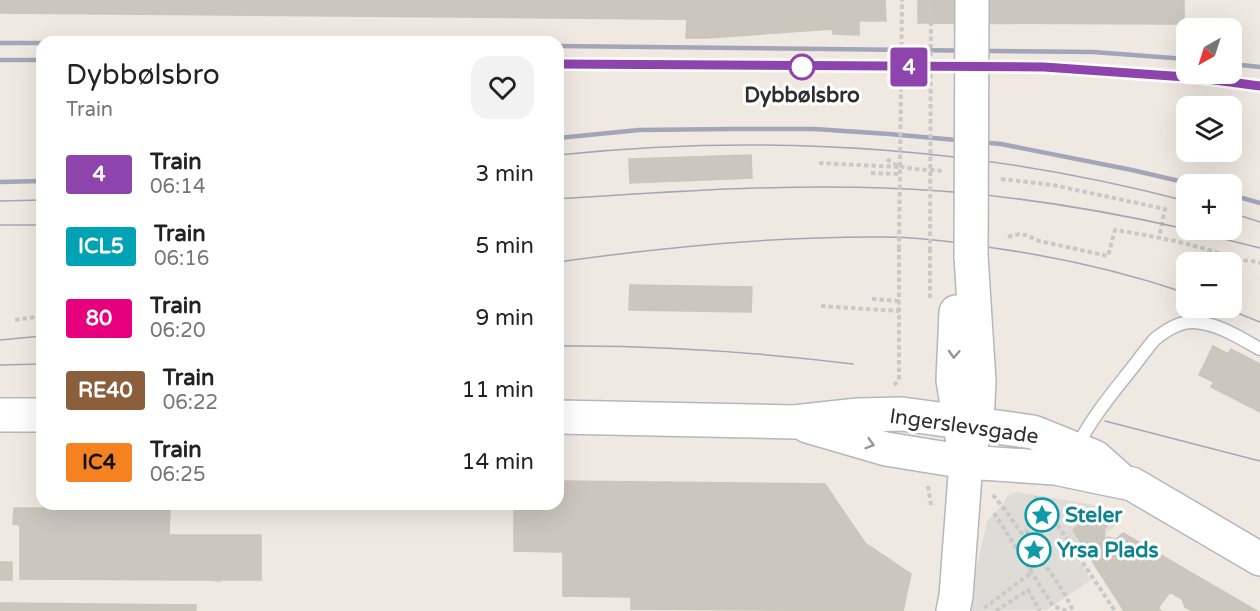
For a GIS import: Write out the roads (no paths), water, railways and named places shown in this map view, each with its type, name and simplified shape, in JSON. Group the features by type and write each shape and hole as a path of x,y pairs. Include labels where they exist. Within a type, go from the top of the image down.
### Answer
{"street":[{"path":"953,611 957,596 968,423 979,381 971,256 972,0"},
{"name":"Ingerslevsgade","path":"564,417 794,422 858,415 902,414 1033,432 1066,458"},
{"path":"0,415 36,415"},
{"name":"Ingerslevsgade","path":"794,422 886,449 966,462 1095,457 1122,481 1160,499 1260,559"}],"lane":[{"path":"1066,458 1115,389 1156,339 1172,327 1190,322 1205,323 1220,328 1260,349"}],"tram line":[{"path":"564,154 637,148 717,145 874,150 953,157 1031,168 1176,199"},
{"path":"564,199 762,188 844,187 923,190 1037,201 1176,227"},
{"path":"0,201 36,200"},
{"path":"1242,216 1260,222"},
{"path":"0,225 36,225"},
{"path":"564,261 679,247 802,238 908,238 955,242 1058,259 1109,270 1176,290"},
{"path":"1228,240 1260,248"},
{"path":"1242,315 1260,322"},
{"path":"0,340 36,337"},
{"path":"564,346 706,350 853,364"},
{"path":"0,365 36,364"},
{"path":"1105,421 1260,461"}],"railway":[{"path":"0,43 36,43"},
{"path":"564,46 1093,52 1176,58"},
{"path":"0,60 36,60"},
{"path":"564,65 1044,67 1200,78 1260,86"},
{"path":"1242,65 1260,67"},
{"path":"564,137 639,130 731,129 814,129 889,134 1001,144 1176,180"},
{"path":"0,182 36,181"},
{"path":"1242,198 1260,203"}],"train":[{"name":"4","path":"564,64 887,68 1044,67 1144,73 1260,86"}],"place":[{"name":"Dybbølsbro","path":"802,67"},
{"name":"Steler","path":"1042,515"},
{"name":"Yrsa Plads","path":"1034,550"}]}
